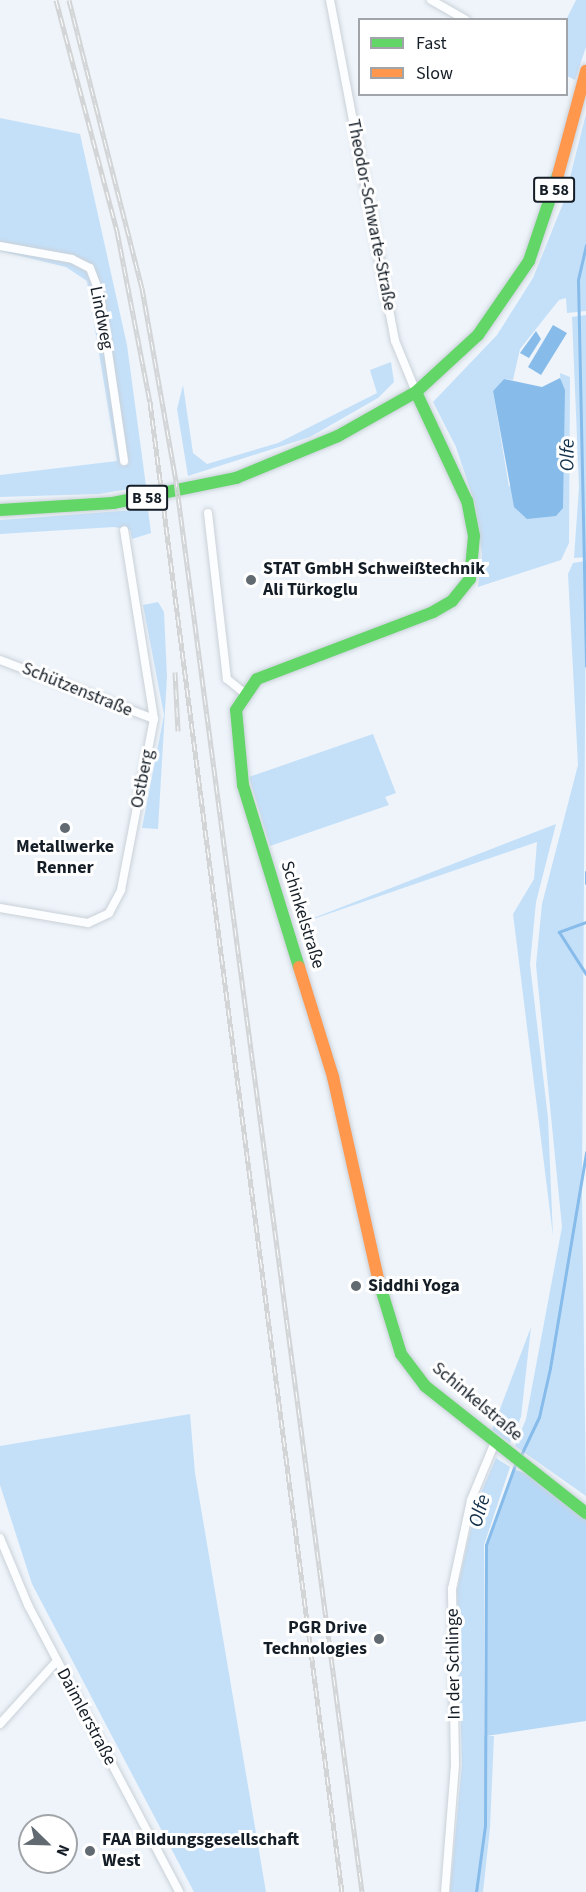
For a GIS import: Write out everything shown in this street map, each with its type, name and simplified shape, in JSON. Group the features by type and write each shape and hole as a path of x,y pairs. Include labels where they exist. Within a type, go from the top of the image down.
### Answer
{"street":[{"name":"Theodor-Schwarte-Straße","path":"330,0 395,341 416,392"},
{"path":"431,0 462,18"},
{"name":"B 58","path":"0,510 113,503 236,478 338,436 416,392 478,335 529,261 551,202 586,70"},
{"name":"Lindweg","path":"0,246 90,268 99,291 124,460"},
{"path":"208,513 227,679 244,693 277,667 433,612 452,601 470,579 474,536 467,501 416,392"},
{"name":"Ostberg","path":"0,908 88,923 110,913 121,890 154,719 124,530"},
{"name":"Schützenstraße","path":"0,660 154,719"},
{"name":"Schinkelstraße","path":"244,693 235,727 243,785 333,1077 389,1326 425,1386 586,1513"},
{"name":"In der Schlinge","path":"445,1892 455,1764 452,1589 471,1500 495,1442"},
{"name":"Daimlerstraße","path":"0,1538 57,1661 179,1892"},
{"path":"0,1725 57,1661"}],"shaded area":[{"path":"576,0 586,0 586,47 575,80 568,76 567,18"},
{"path":"586,114 586,311 567,313 566,298 559,300 520,349 513,380 504,379 493,391 509,487 562,413 560,373 570,377 569,543 561,560 478,587 482,554 475,504 456,447 433,402 497,335 533,278 564,201"},
{"path":"0,118 80,134 127,345 146,486 99,494 0,497 0,475 117,461 87,281 66,267 0,251"},
{"path":"586,315 586,557 574,558 579,487 572,317"},
{"path":"553,325 567,333 541,375 528,367"},
{"path":"536,331 541,339 529,358 520,353"},
{"path":"391,362 394,382 378,398 310,437 188,476 177,409 183,385 193,453 207,464 278,443 377,393 370,370"},
{"path":"560,378 565,390 563,508 556,516 527,519 514,507 493,391 504,379 542,387"},
{"path":"148,509 151,533 132,539 130,530 114,527 0,534 0,520"},
{"path":"586,561 582,1195 586,1496 515,1446 526,1419 562,1227 536,965 542,904 578,765 568,574 573,563"},
{"path":"158,602 164,612 167,677 158,829 142,828 164,715 143,605"},
{"path":"373,734 396,793 385,797 389,805 270,846 249,777"},
{"path":"556,824 536,902 530,964 548,1118 553,1236 513,914 534,879 537,842 293,926"},
{"path":"531,1327 521,1417 510,1443 492,1430"},
{"path":"190,1414 195,1473 266,1892 194,1892 32,1584 0,1485 0,1446"},
{"path":"496,1458 510,1467 484,1545 484,1736 494,1736 490,1828 483,1892 450,1892 462,1764 457,1590 477,1502"},
{"path":"513,1469 530,1475 586,1519 586,1721 486,1736 487,1546"}],"waterway":[{"name":"Olfe","path":"586,245 578,280 586,666"},
{"name":"Olfe","path":"586,872 586,883"},
{"name":"Olfe","path":"586,922 559,932 586,974"},
{"name":"Olfe","path":"520,1457 539,1417 550,1368 586,1152"},
{"name":"Olfe","path":"476,1892 485,1825 486,1545 516,1462"}],"railway":[{"path":"56,0 117,231 150,402 342,1892"},
{"path":"69,0 142,288 176,481 362,1892"},
{"path":"175,672 178,731"}],"traffic: fast":[{"path":"0,510 113,503 236,478 338,436 416,392 478,335 529,261 558,175"},
{"path":"299,967 243,785 236,710 257,679 433,612 452,601 470,579 474,536 467,501 416,392"},
{"path":"379,1282 401,1354 425,1386 586,1513"}],"traffic: slow":[{"path":"558,175 586,71"},
{"path":"299,967 333,1077 379,1282"}],"place":[{"name":"STAT GmbH Schweißtechnik Ali Türkoglu","path":"251,580"},
{"name":"Metallwerke Renner","path":"65,828"},
{"name":"Siddhi Yoga","path":"356,1286"},
{"name":"PGR Drive Technologies","path":"379,1639"},
{"name":"FAA Bildungsgesellschaft West","path":"90,1851"}]}
